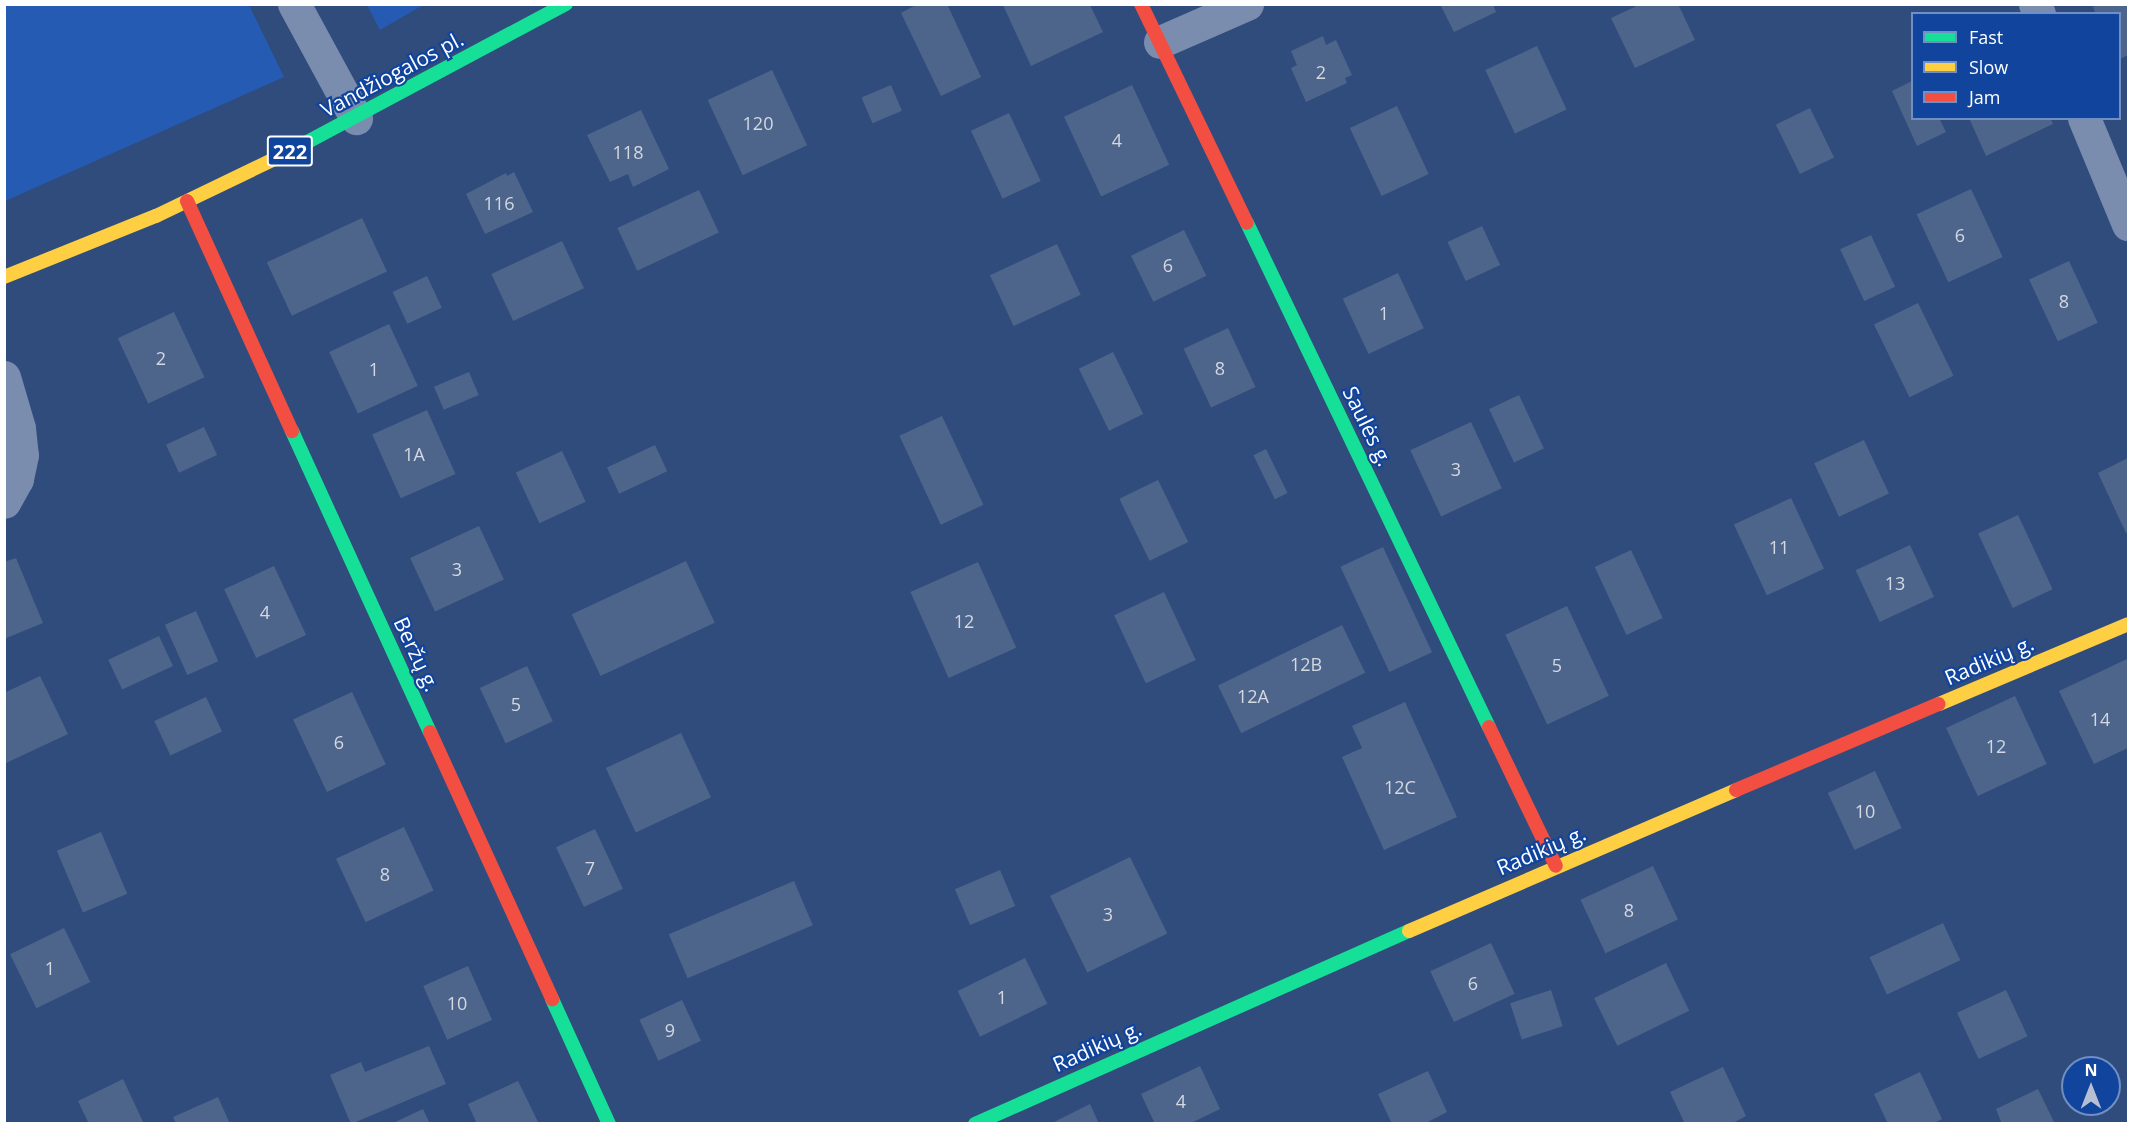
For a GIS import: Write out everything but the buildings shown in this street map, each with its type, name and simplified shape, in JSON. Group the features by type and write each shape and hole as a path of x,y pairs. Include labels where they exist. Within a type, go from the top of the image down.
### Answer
{"street":[{"path":"294,4 356,118"},
{"name":"Vandžiogalos pl.","path":"4,277 186,201 356,118 566,4"},
{"name":"Saulės g.","path":"1141,4 1556,866"},
{"path":"1160,42 1247,4"},
{"path":"2085,120 2128,224"},
{"name":"Beržų g.","path":"186,201 609,1124"},
{"path":"4,377 19,428 21,455 17,479 4,502"},
{"name":"Radikių g.","path":"975,1124 1556,866 2128,624"}],"shaded area":[{"path":"4,5 249,5 284,77 5,201"},
{"path":"367,5 423,5 380,30"}],"traffic: fast":[{"path":"283,155 566,4"},
{"path":"1247,223 1489,727"},
{"path":"292,431 430,732"},
{"path":"975,1124 1409,931"},
{"path":"552,999 609,1124"}],"traffic: slow":[{"path":"4,277 156,216 283,155"},
{"path":"1939,704 2128,624"},
{"path":"1409,931 1736,790"}],"traffic: jam":[{"path":"1141,4 1247,223"},
{"path":"187,201 292,431"},
{"path":"1736,790 1939,704"},
{"path":"1489,727 1556,866"},
{"path":"430,732 552,999"}]}
